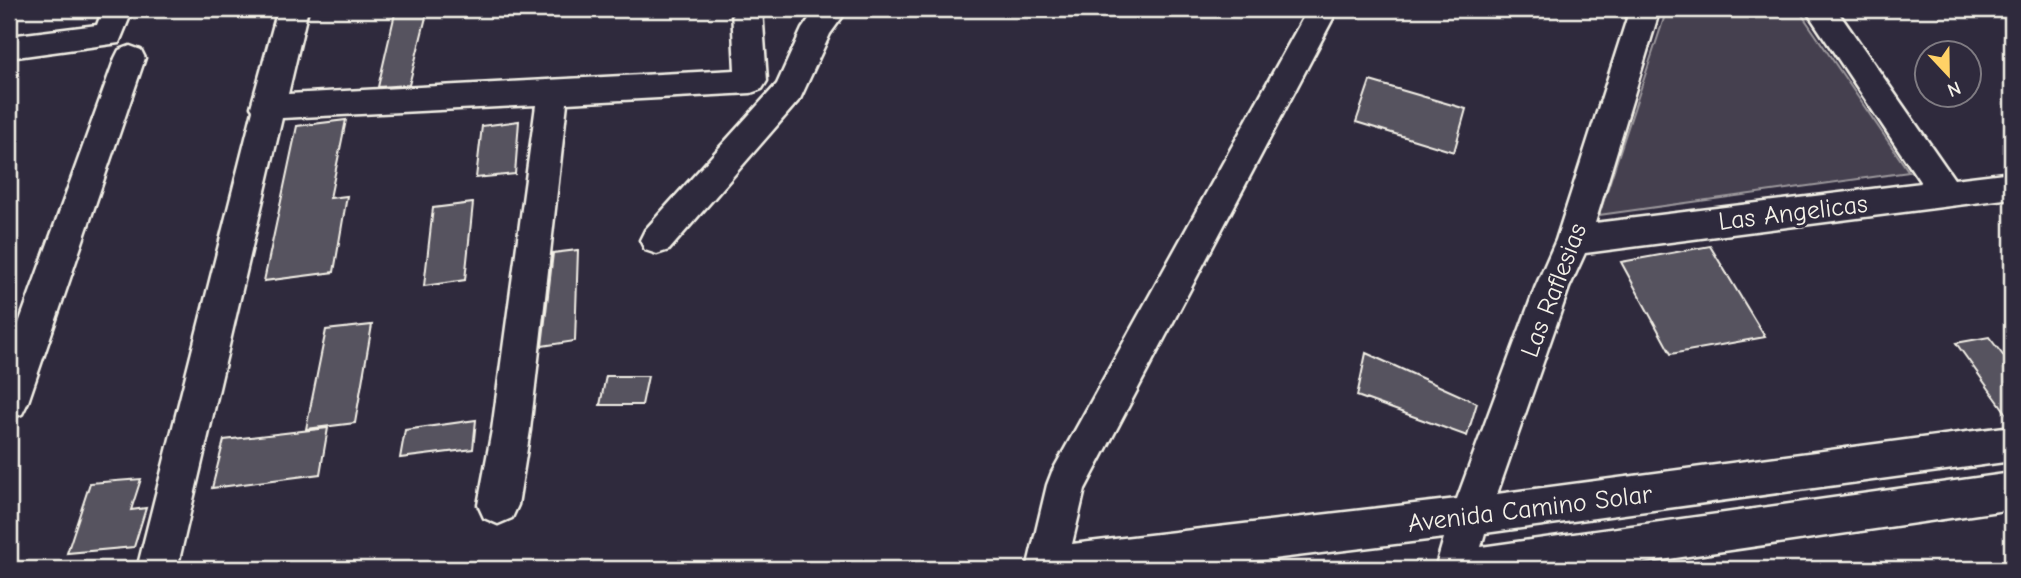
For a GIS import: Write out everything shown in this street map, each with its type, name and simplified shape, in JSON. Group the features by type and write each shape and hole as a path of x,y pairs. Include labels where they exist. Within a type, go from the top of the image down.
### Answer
{"street":[{"path":"157,569 267,107 293,9"},
{"path":"267,107 751,81 747,9"},
{"path":"1047,568 1066,485 1323,9"},
{"name":"Las Raflesias","path":"1455,569 1470,516 1552,288 1573,240 1645,9"},
{"path":"1820,9 1947,193"},
{"path":"657,240 789,91 823,15"},
{"path":"9,47 118,34 9,402"},
{"path":"498,505 511,430 553,92"},
{"name":"Las Angelicas","path":"1573,240 2012,185"},
{"name":"Avenida Camino Solar","path":"1047,568 1470,516 2012,444"},
{"name":"Avenida Camino Solar","path":"1465,569 2012,491"}],"shaded area":[{"path":"1667,9 1798,9 1909,172 1599,215"}],"building":[{"path":"396,9 428,9 409,85 378,87"},
{"path":"1370,81 1466,109 1454,152 1356,122"},
{"path":"346,120 330,198 347,196 334,272 264,281 297,126"},
{"path":"519,121 515,174 476,178 482,126"},
{"path":"473,203 465,280 424,286 433,208"},
{"path":"1710,246 1765,337 1671,354 1621,262"},
{"path":"578,250 575,341 542,346 553,253"},
{"path":"372,325 355,423 306,429 326,330"},
{"path":"1989,337 2012,367 2012,421 1956,343"},
{"path":"1366,353 1477,403 1467,436 1357,396"},
{"path":"606,376 648,376 642,405 600,405"},
{"path":"476,420 473,449 400,458 405,430"},
{"path":"328,428 320,474 212,488 224,440"},
{"path":"141,479 131,510 146,508 134,547 67,553 90,483"}]}
